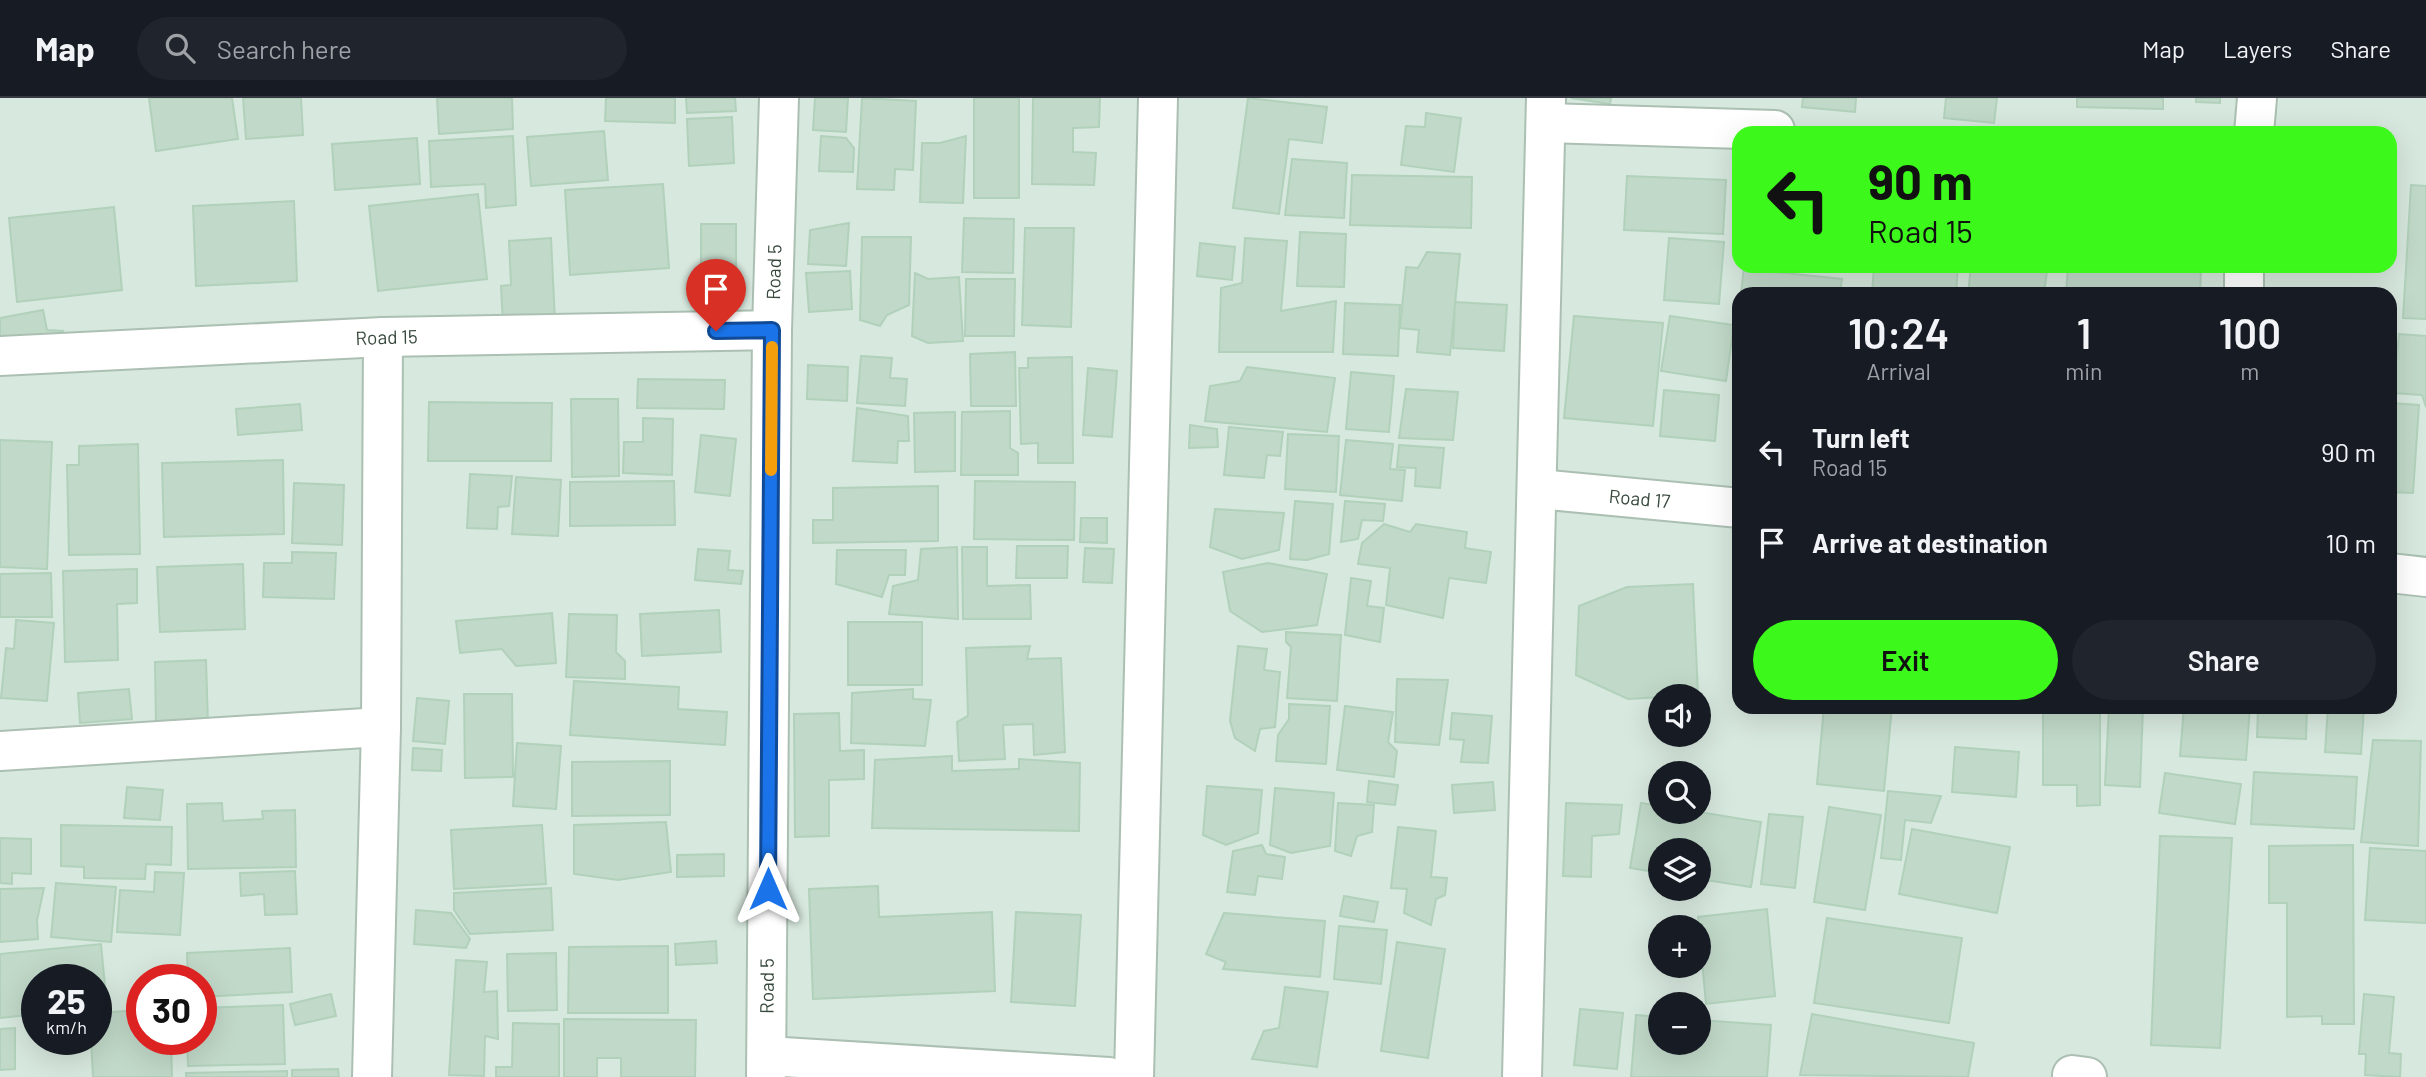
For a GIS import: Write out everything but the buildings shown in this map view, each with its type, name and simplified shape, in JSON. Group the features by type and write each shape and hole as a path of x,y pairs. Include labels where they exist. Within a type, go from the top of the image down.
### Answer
{"street":[{"name":"Road 5","path":"766,1067 772,330 779,98"},
{"path":"1134,1077 1158,98"},
{"path":"2255,126 2258,98"},
{"path":"1521,1077 1546,111 1732,126"},
{"name":"Road 15","path":"0,356 383,337 772,330"},
{"path":"372,1077 381,727 383,337"},
{"name":"Road 17","path":"1538,489 1732,508"},
{"path":"2397,574 2426,577"},
{"path":"0,751 381,727"},
{"path":"766,1067 1109,1077"}],"shaded area":[{"path":"0,98 2426,98 2426,1077 0,1077"}],"slow traffic":[{"path":"771,470 772,347"}],"route":[{"path":"716,331 772,330 768,889"}]}
